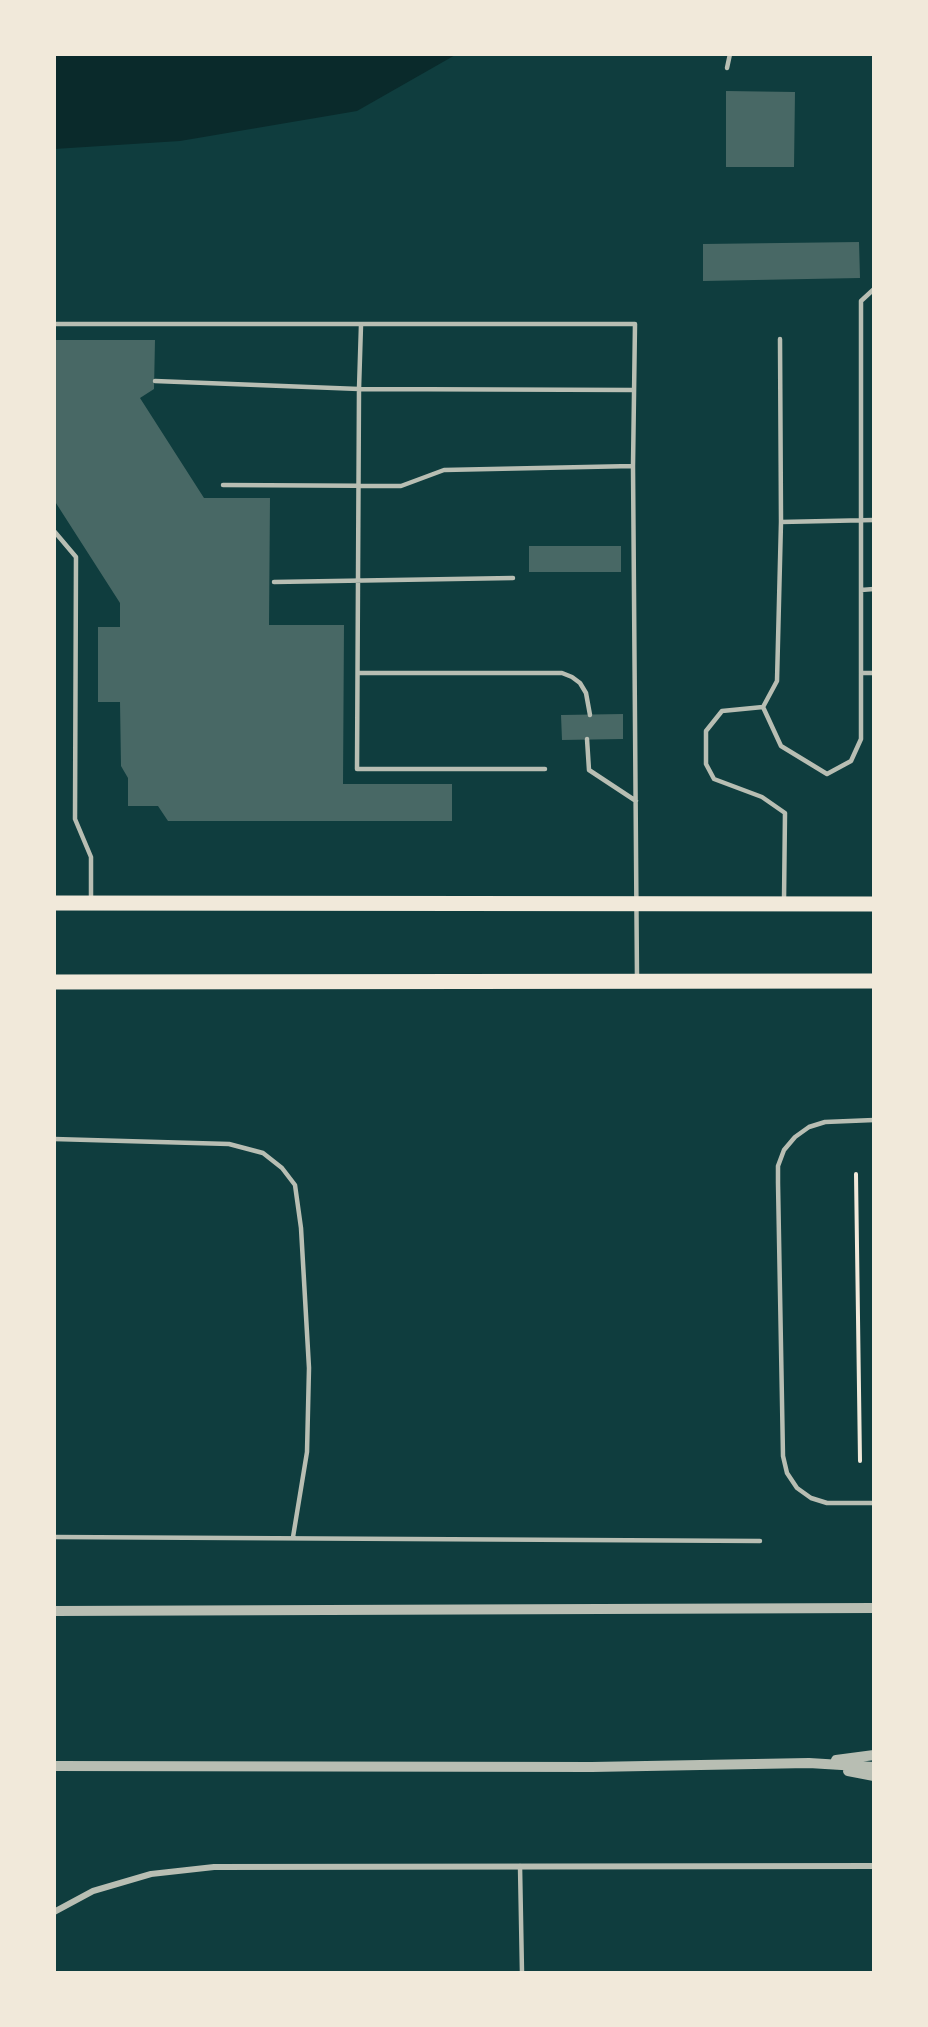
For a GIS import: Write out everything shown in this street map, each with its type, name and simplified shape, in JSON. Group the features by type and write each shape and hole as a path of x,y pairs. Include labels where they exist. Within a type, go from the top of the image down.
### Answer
{"main road":[{"path":"54,903 874,904"},
{"path":"54,982 874,981"}],"street":[{"path":"54,1611 874,1608"},
{"path":"809,1763 874,1755"},
{"path":"809,1763 874,1776"},
{"path":"54,1766 592,1767 809,1763 874,1767"},
{"path":"54,1911 93,1891 151,1874 214,1867 874,1866"}],"lane":[{"path":"727,68 730,54"},
{"path":"763,707 781,746 827,774 851,761 861,739 861,301 874,289"},
{"path":"54,324 635,324 633,466 637,981"},
{"path":"361,325 357,769 545,769"},
{"path":"763,707 777,681 781,522 780,339"},
{"path":"155,381 359,389 634,390"},
{"path":"223,485 401,486 444,470 633,466"},
{"path":"781,522 874,520"},
{"path":"54,531 76,557 75,819 91,857 91,903"},
{"path":"274,582 513,578"},
{"path":"861,590 874,589"},
{"path":"358,673 562,673 580,683 586,693 590,715"},
{"path":"861,673 874,673"},
{"path":"763,707 722,711 706,731 706,764 714,778 762,797 785,813 784,904"},
{"path":"587,739 589,770 636,801"},
{"path":"874,1120 825,1122 809,1127 795,1137 784,1150 778,1166 783,1456 787,1473 797,1488 811,1498 827,1503 874,1503"},
{"path":"54,1138 229,1144 263,1153 282,1168 295,1185 301,1228 309,1368 307,1452 293,1537"},
{"path":"54,1537 760,1541"},
{"path":"520,1866 522,1973"}],"path":[{"path":"856,1174 860,1461"}],"water":[{"path":"54,54 457,54 357,111 180,141 54,149"}],"building":[{"path":"726,91 795,92 794,167 726,167"},
{"path":"859,242 860,278 703,281 703,244"},
{"path":"54,340 155,340 154,389 140,398 204,498 270,498 269,625 344,625 343,784 452,784 452,821 168,821 158,806 128,806 128,778 121,766 120,702 98,702 98,627 120,627 120,603 54,500"},
{"path":"529,546 621,546 621,572 529,572"},
{"path":"623,714 623,739 562,740 561,715"}]}
